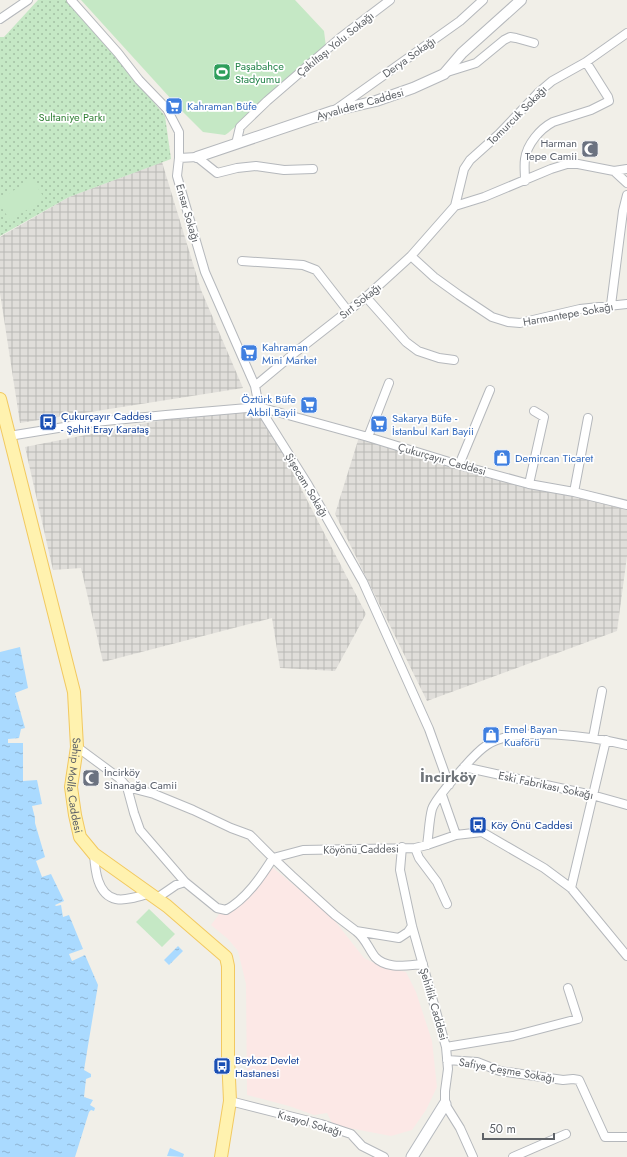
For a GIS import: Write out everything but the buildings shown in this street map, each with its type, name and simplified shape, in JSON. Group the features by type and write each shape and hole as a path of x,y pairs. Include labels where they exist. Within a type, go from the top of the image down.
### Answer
{"main road":[{"name":"Sahip Molla Caddesi","path":"0,399 74,692 77,747 71,787 80,837 94,854 154,896 226,957 228,966 228,1056 230,1101 221,1157"},
{"path":"412,1157 445,1104"}],"street":[{"path":"0,19 28,0"},
{"name":"Ensar Sokağı","path":"71,0 118,53 139,80 167,109 179,132 180,158 177,176 205,272 255,386 259,407"},
{"name":"Çakıltaşı Yolu Sokağı","path":"236,144 240,128 267,100 340,38 390,0"},
{"name":"Derya Sokağı","path":"333,111 460,21 483,0"},
{"name":"Ayvalıdere Caddesi","path":"197,157 333,111 376,101 413,88 444,74 462,53 521,0"},
{"name":"Tomurcuk Sokağı","path":"455,206 464,169 470,160 492,142 552,80 586,62 627,33"},
{"path":"444,74 476,63 504,40 510,37 534,44"},
{"path":"525,181 525,157 536,136 548,124 591,110 609,101 586,62"},
{"path":"180,158 197,157 217,174 237,168 256,166 284,170 312,169"},
{"path":"455,206 484,197 551,169 567,164 578,164 614,171 627,169"},
{"path":"614,171 627,183"},
{"path":"611,305 623,211 627,195"},
{"name":"Sırt Sokağı","path":"255,386 366,297 411,256 455,206"},
{"name":"Harmantepe Sokağı","path":"411,256 434,277 459,295 492,316 508,322 520,323 580,310 627,304"},
{"path":"242,261 303,265 316,270 348,311"},
{"path":"366,297 406,342 418,351 439,358 454,360"},
{"path":"368,437 390,383"},
{"path":"459,464 490,390"},
{"path":"9,436 95,422 166,414 259,407"},
{"name":"Çukurçayır Caddesi","path":"259,407 529,484 574,492 627,505"},
{"name":"Şişecam Sokağı","path":"259,407 308,486 363,582 429,729 449,785"},
{"path":"529,484 544,417 534,411"},
{"path":"574,492 588,418"},
{"path":"593,738 602,691"},
{"path":"427,845 432,808 473,756 488,744 512,735 562,735 606,740 627,746"},
{"path":"571,888 606,740"},
{"path":"77,747 119,778 127,787 140,830 186,882 217,908 226,910 235,905 262,874 273,858"},
{"name":"Eski Fabrikası Sokağı","path":"464,767 592,795 627,805"},
{"path":"127,787 154,794 250,835 319,901 363,937 375,956 382,962 390,965 423,964"},
{"path":"442,795 456,835"},
{"name":"Köyönü Caddesi","path":"273,858 303,850 402,847 415,848 456,835 482,832 544,868 571,888 627,956"},
{"name":"Şehitlik Caddesi","path":"402,847 400,870 412,926 446,1047 448,1069 445,1104"},
{"path":"415,848 419,858 437,882 447,904"},
{"path":"94,854 96,873 100,886 106,893 115,899 154,896 176,885 186,882"},
{"path":"356,931 399,938 408,932 412,926"},
{"path":"446,1047 513,1036 578,1019 568,988"},
{"name":"Safiye Çeşme Sokağı","path":"447,1060 478,1062 500,1071 563,1080 578,1080 605,1137 627,1137"},
{"name":"Kısayol Sokağı","path":"230,1101 321,1124 351,1134 362,1146 384,1157"},
{"path":"445,1104 460,1128 473,1157"},
{"path":"514,1157 566,1134"}],"shaded area":[{"path":"162,162 201,290 243,388 20,423 0,293 0,237 69,197"},
{"path":"258,405 366,614 335,671 280,668 272,618 103,662 81,568 53,570 25,447 152,422"},
{"path":"359,437 627,508 627,556 617,631 427,701 335,514"},
{"path":"272,867 331,916 364,958 380,966 406,972 416,992 432,1041 437,1087 426,1110 412,1130 391,1136 333,1125 327,1113 314,1115 289,1106 247,1095 246,984 238,951 228,939 211,925 223,909 229,909 245,901"}],"green space":[{"name":"Sultaniye Parkı","path":"38,0 70,0 165,116 171,159 69,197 0,236 0,37 4,37"},
{"name":"Paşabahçe Stadyumu","path":"81,0 295,0 324,31 326,47 228,133 225,135 203,132"},
{"path":"32,179 45,199 10,220 0,205 0,199"},
{"path":"149,909 175,934 162,947 136,922"}],"water":[{"path":"20,647 28,688 15,693 25,728 21,729 19,738 8,739 8,743 23,743 23,781 37,780 42,804 32,806 35,823 45,857 36,861 42,877 51,874 64,901 55,905 61,905 63,917 69,915 83,949 69,954 72,961 85,955 98,985 84,1070 91,1074 91,1077 86,1079 84,1097 93,1100 90,1105 95,1108 94,1111 91,1110 89,1112 75,1157 0,1157 0,652"},
{"path":"178,946 183,951 169,965 164,960"},
{"path":"170,1148 184,1154 183,1157 167,1156"}],"place":[{"name":"Paşabahçe Stadyumu","path":"222,72"},
{"name":"Kahraman Büfe","path":"174,106"},
{"name":"Harman Tepe Camii","path":"590,149"},
{"name":"Kahraman Mini Market","path":"249,353"},
{"name":"Öztürk Büfe Akbil Bayii","path":"309,405"},
{"name":"Çukurçayır Caddesi - Şehit Eray Karataş","path":"48,422"},
{"name":"Sakarya Büfe - İstanbul Kart Bayii","path":"379,424"},
{"name":"Demircan Ticaret","path":"502,458"},
{"name":"Emel Bayan Kuaförü","path":"491,735"},
{"name":"İncirköy Sinanağa Camii","path":"91,778"},
{"name":"Köy Önü Caddesi","path":"478,825"},
{"name":"Beykoz Devlet Hastanesi","path":"222,1066"}],"district":[{"name":"İncirköy","path":"448,777"}]}
